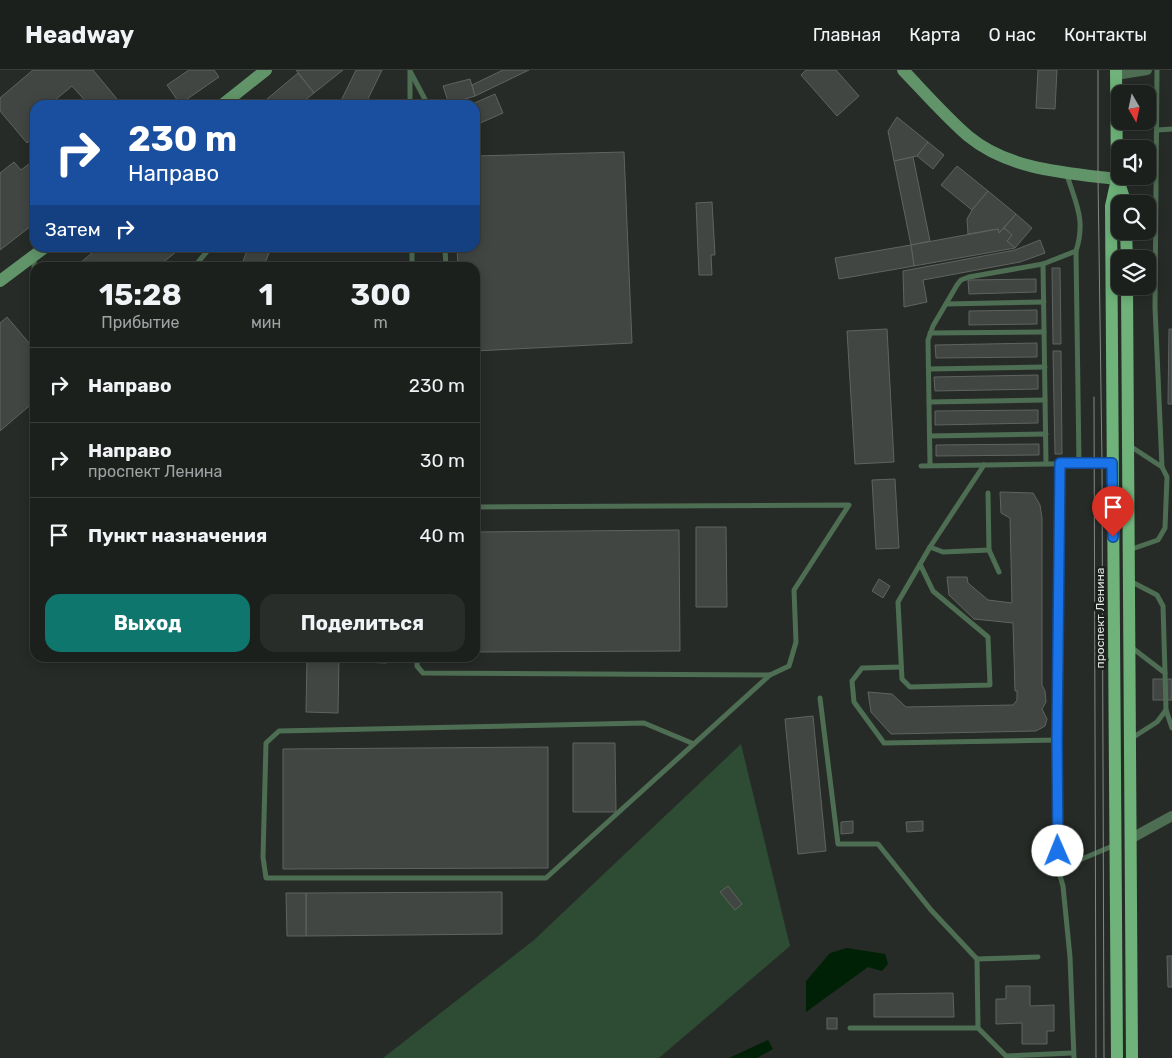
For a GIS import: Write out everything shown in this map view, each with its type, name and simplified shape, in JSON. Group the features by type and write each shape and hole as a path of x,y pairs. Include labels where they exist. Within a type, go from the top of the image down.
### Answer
{"main road":[{"name":"проспект Ленина","path":"1116,72 1117,140"},
{"name":"проспект Ленина","path":"1116,185 1111,206 1117,1058"},
{"path":"1127,295 1132,1058"},
{"path":"1112,463 1128,463"},
{"path":"1115,845 1130,839"}],"street":[{"path":"228,100 266,70"},
{"path":"903,70 969,136 993,152 1020,164 1111,178"},
{"path":"1116,72 1147,70"},
{"path":"0,281 39,252"},
{"path":"1130,839 1172,816"}],"lane":[{"path":"1129,550 1158,540 1165,528 1167,476 1162,467 1155,307 1158,130 1157,70"},
{"path":"410,71 410,100"},
{"path":"410,71 425,100"},
{"path":"1158,130 1172,129"},
{"path":"1066,172 1081,223 1081,235 1076,250 1079,463"},
{"path":"930,465 928,340 930,333 961,280 1043,264 1076,250"},
{"path":"198,262 207,252"},
{"path":"34,256 34,262"},
{"path":"1043,264 1046,464"},
{"path":"946,304 1044,302"},
{"path":"930,333 1044,332"},
{"path":"929,369 1045,367"},
{"path":"929,402 1045,400"},
{"path":"930,436 1046,434"},
{"path":"1128,445 1162,467"},
{"path":"820,698 838,844 878,844 932,910 977,959 978,1028 1006,1057 1073,1056 1070,957 1063,886 1058,869 1057,740 1060,463"},
{"path":"921,466 1112,463"},
{"path":"920,564 933,591 988,637 990,685 910,687 902,679 898,602 920,564 930,547 984,464"},
{"path":"988,493 989,550 999,572"},
{"path":"480,507 848,505 794,590 796,642 789,666 770,675 694,744 546,878 266,878 263,857 266,743 279,731 644,723 694,744"},
{"path":"930,547 943,552 989,550"},
{"path":"1129,580 1157,595 1163,606 1166,710 1172,728"},
{"path":"1129,645 1165,673"},
{"path":"417,662 417,666 423,673 770,675"},
{"path":"901,667 862,668 852,681 854,702 884,743 1057,740"},
{"path":"1130,740 1157,722 1166,710"},
{"path":"1058,869 1115,845"},
{"path":"977,959 1038,957"},
{"path":"850,1028 978,1028"}],"shaded area":[{"path":"741,744 790,946 659,1058 383,1058 534,940"},
{"path":"847,948 885,954 888,964 882,971 868,967 806,1012 806,981 830,953"},
{"path":"768,1040 773,1049 757,1058 729,1058"}],"building":[{"path":"33,70 93,70 118,100 85,100 72,86 55,100 30,100 30,140 27,143 0,111 0,98"},
{"path":"189,70 214,70 219,77 186,100 177,100 167,85"},
{"path":"296,70 343,70 314,93"},
{"path":"356,70 382,70 367,100 341,100"},
{"path":"503,70 529,70 475,96 472,85"},
{"path":"806,70 836,70 859,96 837,116 801,75"},
{"path":"1038,70 1057,70 1055,109 1036,108"},
{"path":"298,73 314,93 305,100 266,100"},
{"path":"470,79 475,96 462,100 448,100 443,86"},
{"path":"495,94 503,113 480,123 480,101"},
{"path":"897,117 928,142 917,156 894,161 888,131"},
{"path":"928,142 944,155 933,169 917,156"},
{"path":"624,152 632,343 480,351 480,262 458,262 457,252 480,252 480,156"},
{"path":"913,157 930,241 911,245 894,161"},
{"path":"14,162 21,170 29,164 30,165 30,227 0,250 0,173"},
{"path":"957,166 988,191 972,210 941,185"},
{"path":"988,191 1016,214 999,233 998,229 968,234 967,219"},
{"path":"712,202 715,255 711,255 712,275 699,275 696,203"},
{"path":"1016,214 1032,228 1015,248 1007,241 1012,235 1004,228"},
{"path":"1004,228 1012,235 1007,241 1015,248 914,266 911,245 998,229 999,233"},
{"path":"1040,240 1045,253 1020,262 923,280 927,302 904,307 903,271 1015,250"},
{"path":"911,245 914,266 839,279 835,258"},
{"path":"93,252 176,252 164,262 81,262"},
{"path":"246,252 269,252 265,262 243,262"},
{"path":"1052,268 1060,268 1061,344 1053,344"},
{"path":"1036,279 1036,292 969,294 968,280"},
{"path":"1037,310 1037,324 969,325 969,311"},
{"path":"7,317 30,344 30,405 0,431 0,323"},
{"path":"887,329 894,462 855,464 847,331"},
{"path":"1169,329 1172,329 1172,404 1168,404"},
{"path":"1037,343 1037,357 936,358 935,345"},
{"path":"1053,351 1061,351 1062,454 1055,454"},
{"path":"1038,375 1038,389 935,391 934,377"},
{"path":"1038,410 1038,423 935,425 935,411"},
{"path":"1039,444 1039,455 936,456 936,445"},
{"path":"895,479 899,548 876,549 872,480"},
{"path":"1000,492 1033,493 1040,505 1042,518 1042,685 1045,691 1046,702 1042,709 1047,719 1045,726 1036,731 891,734 871,712 868,692 892,694 906,707 1013,705 1017,700 1017,691 1015,691 1013,623 974,619 949,595 947,577 967,577 968,583 988,600 1012,603 1010,518 1001,513"},
{"path":"696,527 726,527 727,607 696,607"},
{"path":"679,530 680,651 480,652 480,532"},
{"path":"879,579 890,586 883,598 872,591"},
{"path":"307,662 339,662 338,713 306,712"},
{"path":"1153,679 1172,679 1172,700 1153,700"},
{"path":"813,716 826,851 798,854 785,719"},
{"path":"573,743 615,743 616,812 573,812"},
{"path":"548,747 548,868 283,869 283,749"},
{"path":"853,821 853,833 841,834 841,822"},
{"path":"923,821 923,831 907,832 906,822"},
{"path":"728,886 742,904 735,910 720,892"},
{"path":"502,892 502,934 306,936 306,893"},
{"path":"286,893 306,893 306,936 287,936"},
{"path":"1167,956 1172,956 1172,987 1168,987"},
{"path":"1006,986 1030,986 1030,1006 1054,1005 1054,1031 1047,1031 1047,1044 1022,1044 1022,1023 996,1024 996,999 1006,999"},
{"path":"953,993 954,1017 874,1017 874,994"},
{"path":"827,1018 837,1018 837,1029 827,1029"}],"tram line":[{"path":"1098,70 1102,463 1104,1058"},
{"path":"1094,397 1096,1058"}],"route":[{"path":"1058,851 1057,740 1060,463 1112,463 1113,537"}]}
